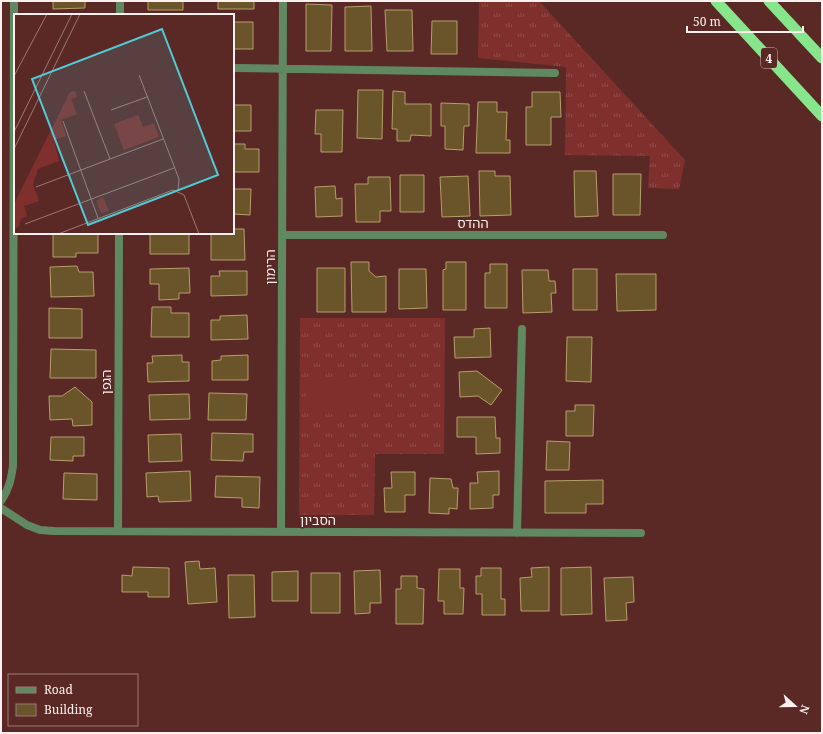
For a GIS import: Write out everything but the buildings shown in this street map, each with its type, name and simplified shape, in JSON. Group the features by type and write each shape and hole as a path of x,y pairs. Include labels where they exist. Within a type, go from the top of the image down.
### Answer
{"highway":[{"name":"4","path":"716,1 822,116"},
{"path":"769,1 822,58"}],"street":[{"path":"14,1 14,14"},
{"path":"120,1 120,14"},
{"name":"הרימון","path":"281,532 283,1"},
{"path":"234,68 555,73"},
{"path":"1,501 10,482 13,466 14,234"},
{"name":"הגפן","path":"118,531 119,234"},
{"name":"ההדס","path":"282,235 663,235"},
{"path":"517,533 522,329"},
{"name":"הסביון","path":"1,508 27,525 40,530 54,531 641,533"}],"green space":[{"path":"479,1 539,1 685,160 679,189 648,188 650,156 565,155 566,67 478,58"},
{"path":"300,318 445,318 444,454 375,454 374,515 299,515"},
{"path":"306,380 369,380 368,414 306,413"}]}
